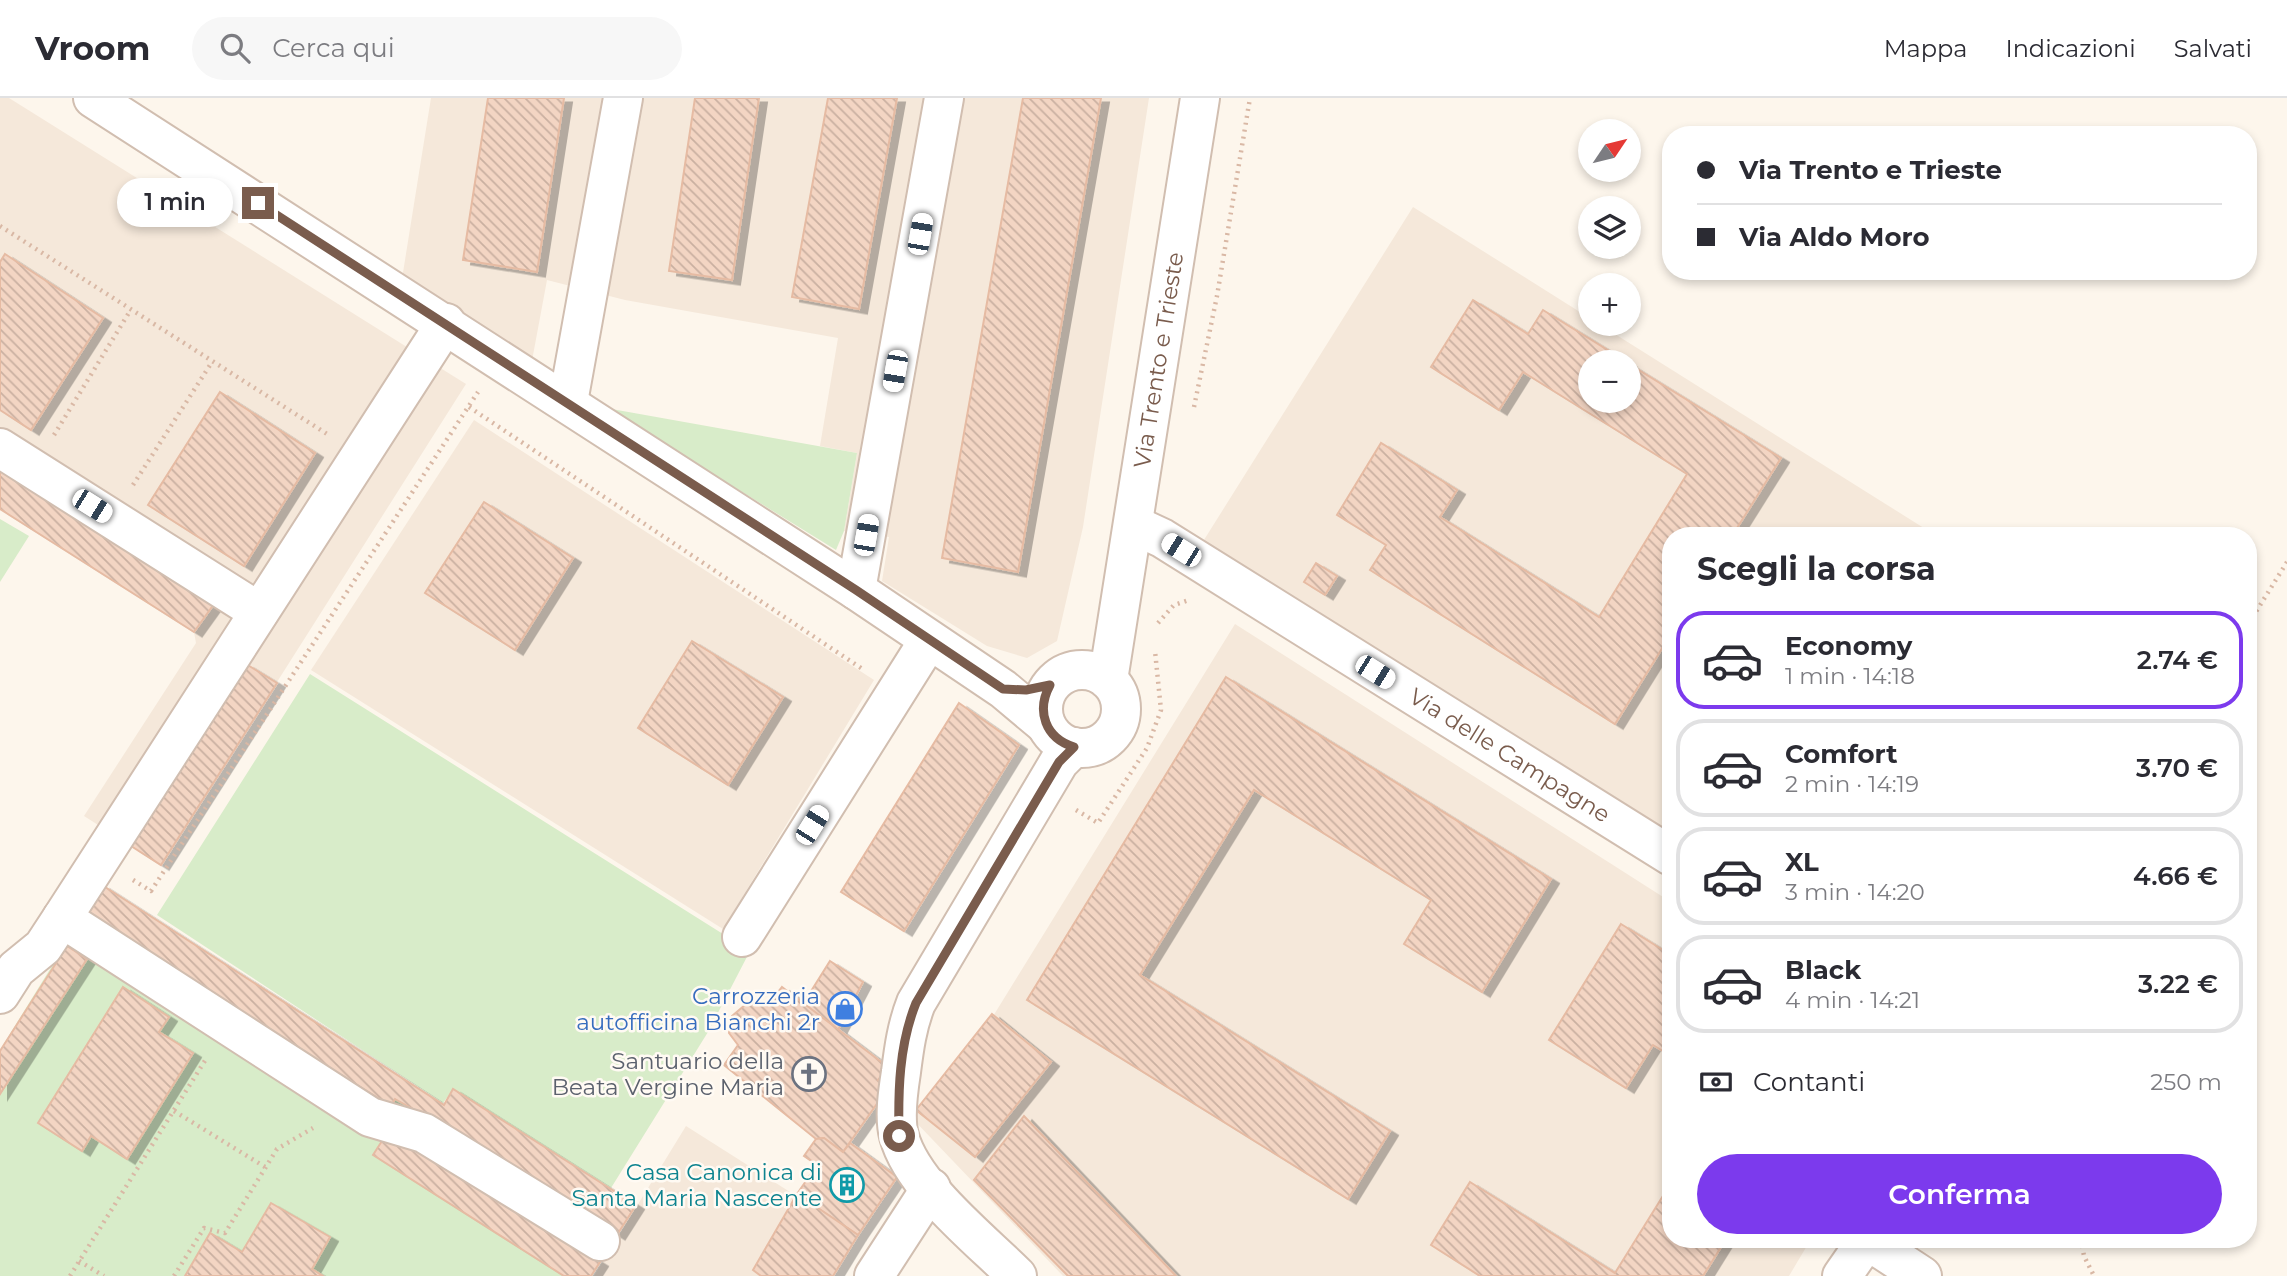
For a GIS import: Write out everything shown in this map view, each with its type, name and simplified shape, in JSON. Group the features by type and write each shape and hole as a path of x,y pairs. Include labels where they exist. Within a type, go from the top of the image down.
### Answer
{"street":[{"path":"93,98 499,357 1003,689 1056,760"},
{"path":"568,402 624,98"},
{"path":"856,590 944,98"},
{"name":"Via Trento e Trieste","path":"1100,675 1136,627 1135,525 1200,98"},
{"path":"0,994 16,969 43,947 446,323"},
{"path":"0,448 260,612"},
{"name":"Via delle Campagne","path":"1135,525 1162,538 1662,850"},
{"path":"742,937 929,640"},
{"path":"1003,689 1026,690 1050,685 1072,670 1100,675 1120,702 1121,715 1115,729 1096,746 1056,760 916,1003 908,1023 898,1097 899,1136 914,1167 931,1188 1017,1276"},
{"path":"1050,685 1042,704 1056,760"},
{"path":"62,918 370,1117 424,1133 600,1241"},
{"path":"874,1276 931,1188"},
{"path":"1842,1276 1861,1248"},
{"path":"1880,1248 1922,1276"}],"path":[{"path":"1193,415 1217,296 1250,98"},
{"path":"0,226 360,455"},
{"path":"33,468 130,311"},
{"path":"100,858 151,891 469,407 499,357"},
{"path":"112,518 212,362"},
{"path":"469,407 896,691"},
{"path":"2257,610 2287,562"},
{"path":"1136,627 1174,605 1193,599"},
{"path":"1056,760 1098,823 1147,748 1161,710 1154,644"},
{"path":"70,1276 227,1025"},
{"path":"174,1276 204,1228 225,1233 277,1149 334,1116 344,1100"},
{"path":"174,1111 265,1167"},
{"path":"2083,1248 2094,1276"},
{"path":"79,1261 104,1276"}],"shaded area":[{"path":"0,98 9,98 466,384 161,865 84,816 196,643 194,632 0,509"},
{"path":"431,98 1149,98 1083,527 1057,641 1027,658 987,646 882,581 889,537 844,531 857,453 820,446 838,338 625,300 547,280 531,366 401,285"},
{"path":"1413,207 1578,311 1578,336 1618,336 1640,350 1578,350 1578,413 1641,413 1641,350 1922,527 1662,527 1662,855 1192,559"},
{"path":"474,420 874,680 723,929 311,670"},
{"path":"1235,624 1662,896 1662,1248 1806,1248 1789,1276 1063,1276 910,1116 987,1026"},
{"path":"686,1126 858,1235 833,1276 594,1276"}],"green space":[{"path":"606,408 857,453 844,531 836,550"},
{"path":"0,519 29,536 0,582"},
{"path":"310,674 750,951 708,1032 611,1188 452,1088 636,1205 591,1276 0,1276 0,1050 102,885 444,1105 452,1091 443,1103 157,915"}],"building":[{"path":"488,98 564,98 537,272 463,260"},
{"path":"695,98 759,98 732,280 669,271"},
{"path":"828,98 897,98 859,309 792,297"},
{"path":"1023,98 1101,98 1018,572 942,558"},
{"path":"5,254 103,318 31,430 0,410 0,262"},
{"path":"1473,300 1528,334 1543,310 1578,332 1578,336 1585,336 1608,350 1578,350 1578,406 1523,372 1499,410 1431,367"},
{"path":"1641,371 1781,458 1738,527 1662,527 1662,648 1615,724 1370,570 1386,545 1337,515 1381,443 1457,490 1440,517 1599,617 1687,474 1589,413 1641,413"},
{"path":"220,392 315,453 244,566 148,505"},
{"path":"0,467 214,604 194,632 0,509"},
{"path":"484,502 573,558 515,650 425,593"},
{"path":"1316,563 1337,576 1325,595 1304,582"},
{"path":"692,641 783,697 728,785 638,728"},
{"path":"246,664 277,683 161,865 131,846"},
{"path":"1226,677 1551,879 1482,992 1404,944 1431,900 1254,790 1140,975 1390,1131 1348,1199 1027,1000"},
{"path":"959,703 1019,745 904,931 841,892"},
{"path":"102,885 444,1105 453,1089 636,1205 617,1235 436,1122 395,1099 391,1106 83,915"},
{"path":"1621,924 1662,949 1662,1050 1653,1045 1626,1088 1549,1040"},
{"path":"67,946 87,959 0,1094 0,1051"},
{"path":"830,961 863,982 838,1030 803,1004"},
{"path":"123,987 169,1017 159,1032 193,1053 127,1159 91,1136 82,1151 38,1123"},
{"name":"Santuario della Beata Vergine Maria","path":"782,987 888,1067 878,1080 888,1088 843,1152 824,1138 816,1139 724,1065 738,1045 729,1033 732,1016 745,1005 755,1003 767,1006"},
{"path":"992,1014 1051,1062 975,1157 916,1110"},
{"path":"1024,1116 1176,1276 1068,1276 974,1180"},
{"path":"389,1130 600,1262 591,1276 564,1276 373,1155"},
{"name":"Casa Canonica di Santa Maria Nascente","path":"824,1138 843,1152 850,1143 897,1177 858,1235 797,1194 817,1165 804,1156 816,1139"},
{"path":"1470,1182 1615,1273 1662,1197 1662,1248 1720,1248 1703,1276 1480,1276 1431,1245"},
{"path":"797,1194 858,1235 833,1276 761,1276 753,1270"},
{"path":"271,1203 330,1237 312,1269 323,1276 185,1276 210,1233 242,1252"}],"place":[{"name":"Carrozzeria autofficina Bianchi 2r","path":"845,1009"},
{"name":"Santuario della Beata Vergine Maria","path":"809,1074"},
{"name":"Casa Canonica di Santa Maria Nascente","path":"847,1185"}],"route":[{"path":"258,203 856,590 1003,689 1026,690 1050,685 1042,704 1046,726 1058,740 1074,747 1059,762 916,1003 905,1039 898,1097 899,1136"}]}
